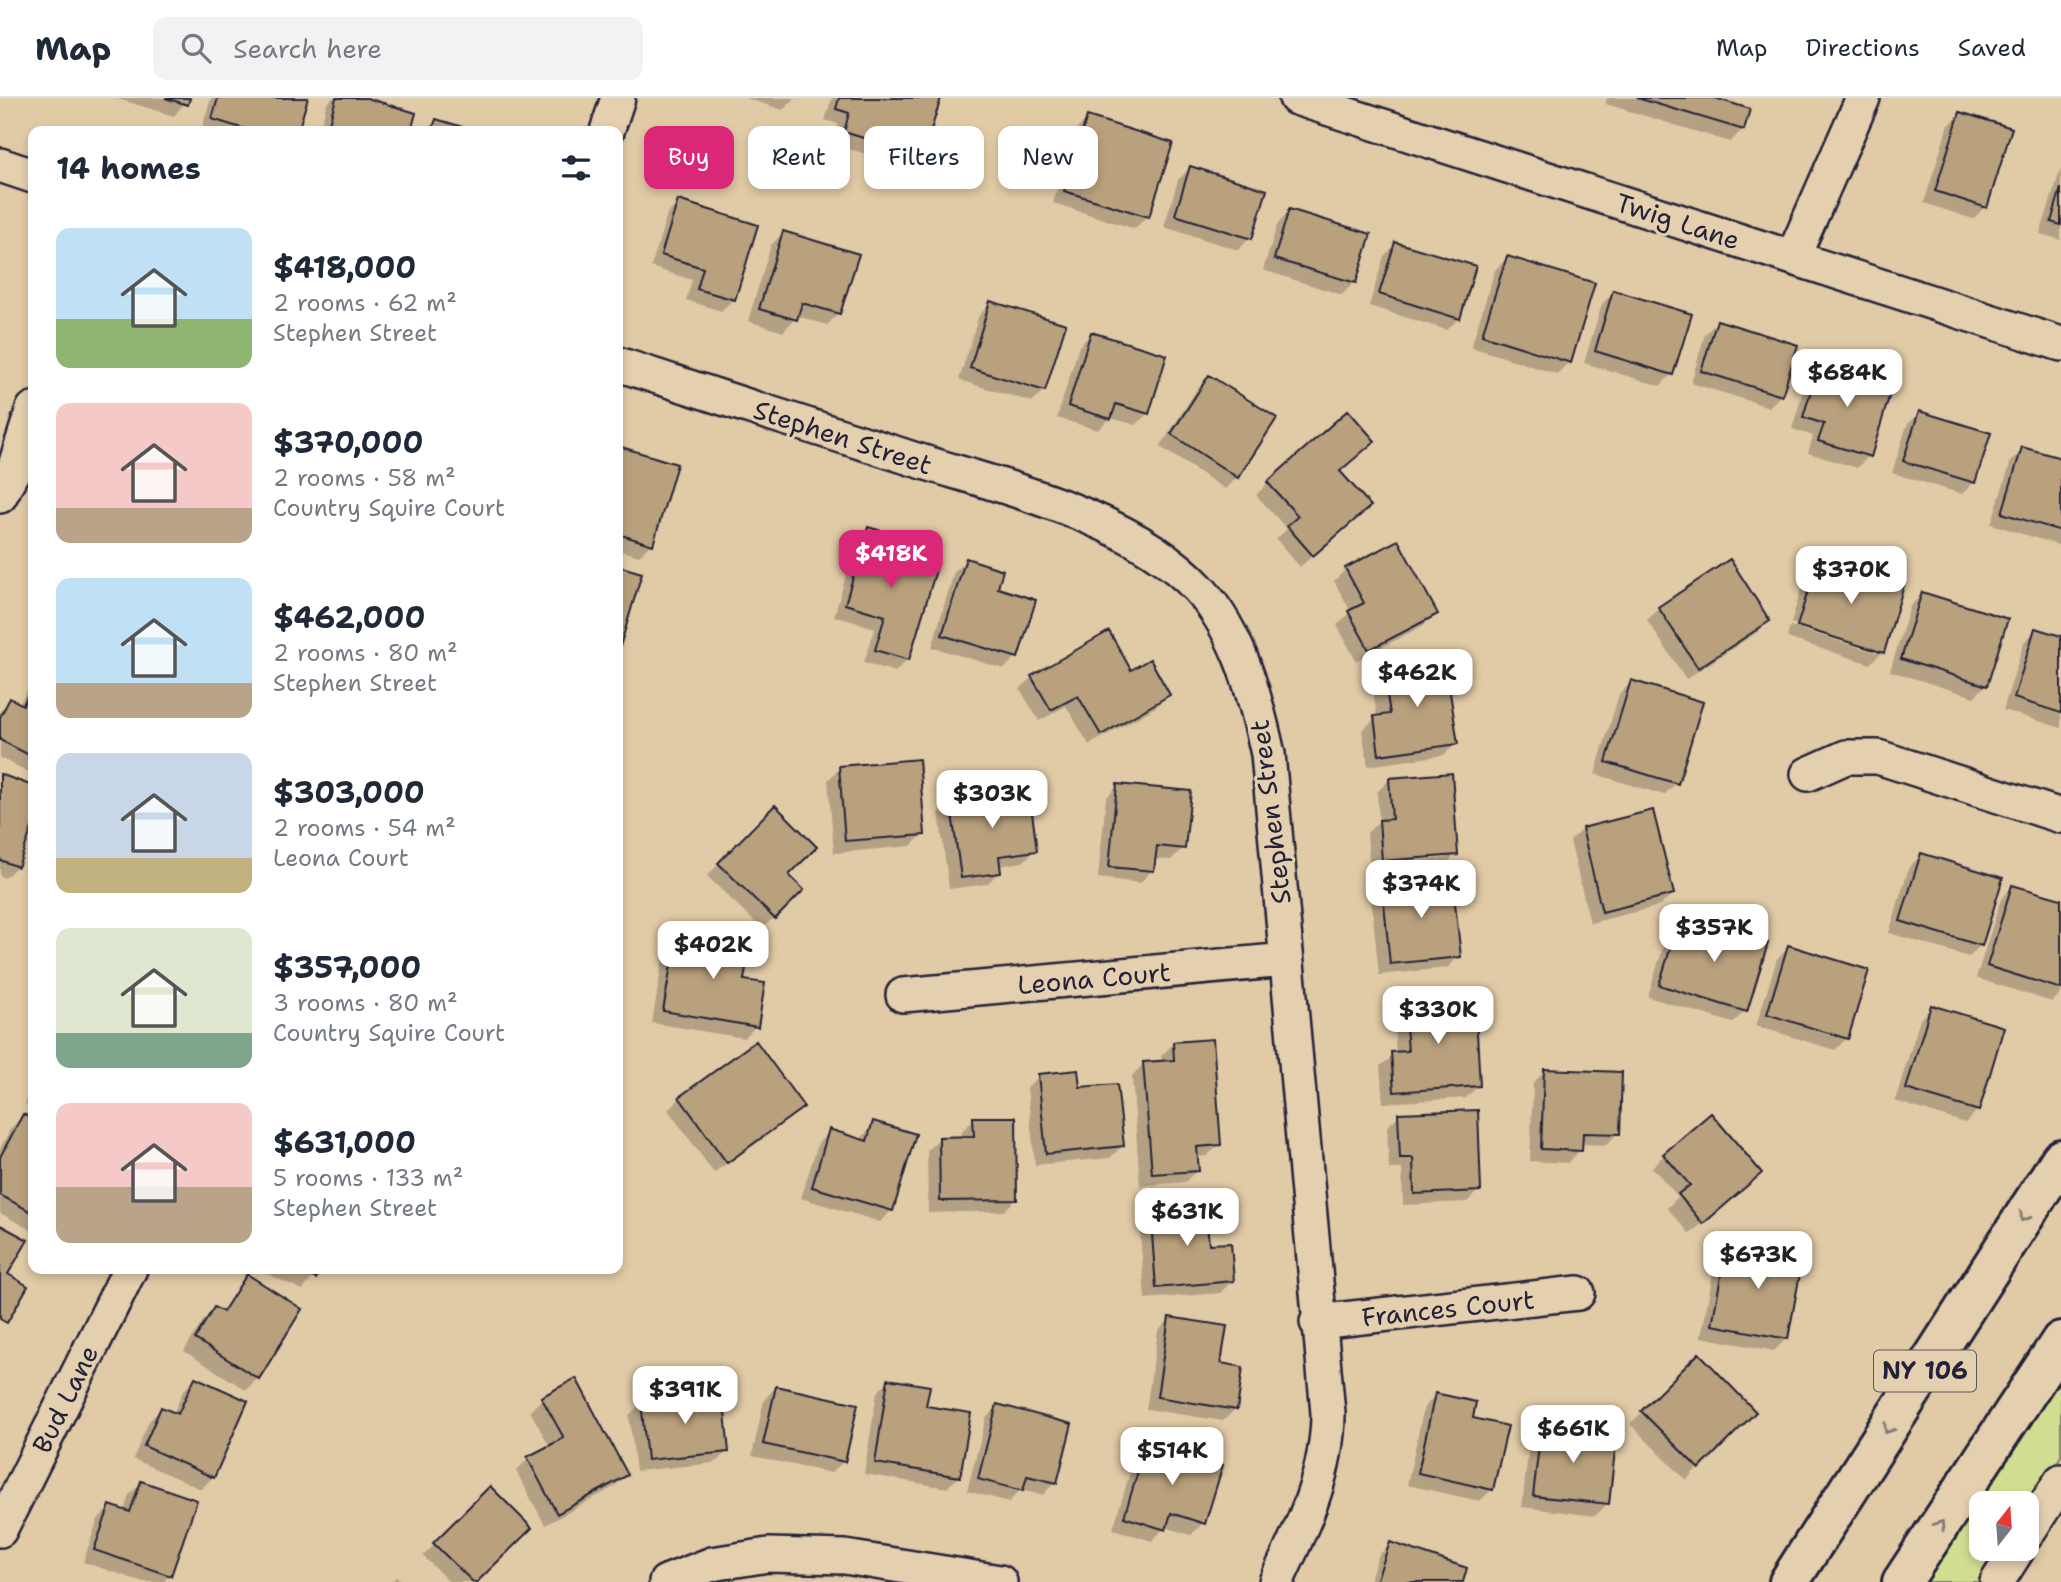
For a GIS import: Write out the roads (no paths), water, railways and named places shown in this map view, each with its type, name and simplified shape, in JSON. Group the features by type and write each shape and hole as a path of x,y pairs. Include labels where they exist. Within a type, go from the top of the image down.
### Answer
{"main road":[{"name":"NY 106","path":"1789,1582 2061,1159"},
{"path":"1902,1582 2061,1341"}],"street":[{"path":"609,126 618,98"},
{"name":"Twig Lane","path":"1296,98 2061,344"},
{"path":"1793,257 1863,98"},
{"path":"0,165 28,174"},
{"name":"Stephen Street","path":"623,366 1085,514 1173,566 1200,590 1236,646 1253,690 1268,754 1317,1322 1328,1413 1325,1460 1315,1492 1276,1582"},
{"path":"0,496 14,469 28,426"},
{"path":"1808,774 1846,757 1878,757 2061,816"},
{"name":"Leona Court","path":"903,995 1286,960"},
{"name":"Bud Lane","path":"0,1530 128,1274"},
{"name":"Frances Court","path":"1317,1322 1578,1293"},
{"path":"2039,1515 2061,1481"},
{"path":"666,1582 712,1564 768,1555 845,1557 1000,1582"},
{"path":"1997,1582 2010,1561"}]}
